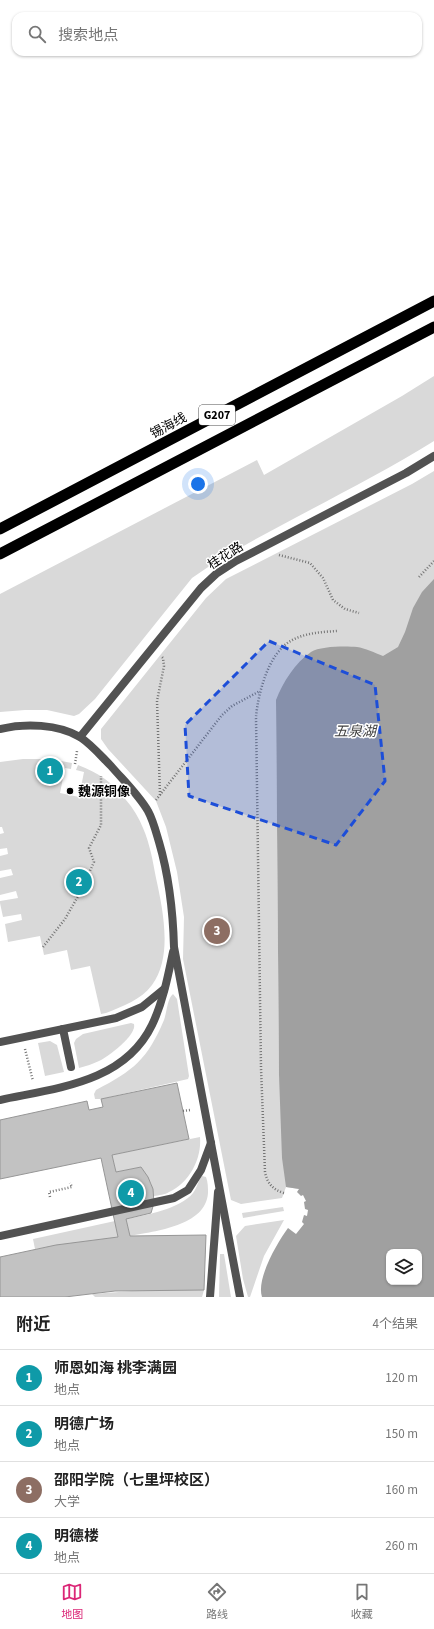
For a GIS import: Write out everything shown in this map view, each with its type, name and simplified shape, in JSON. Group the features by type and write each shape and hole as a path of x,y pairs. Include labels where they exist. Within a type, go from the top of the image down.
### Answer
{"highway":[{"name":"锡海线","path":"0,528 434,301"},
{"name":"G207","path":"0,554 434,327"}],"lane":[{"name":"桂花路","path":"80,737 201,588 216,574 236,561 406,473 434,456"},
{"path":"0,728 10,726 34,726 58,729 80,737 95,748 138,796 148,811 155,828 164,860 173,914 174,947 212,1142 240,1297"},
{"path":"0,1100 81,1083 112,1069 136,1049 152,1025 165,988 174,947"},
{"path":"0,1042 116,1018 142,1007 165,988"},
{"path":"63,1029 71,1067"},
{"path":"0,1236 174,1198 188,1190 201,1170 212,1142"},
{"path":"210,1297 219,1181"}],"path":[{"path":"257,550 300,560 310,564 323,578 333,600 339,606 359,613"},
{"path":"419,577 434,561"},
{"path":"284,1193 271,1186 267,1180 265,1172 256,717 260,690 270,666 288,642 317,632 337,631"},
{"path":"152,648 163,658 164,666 157,701 160,796"},
{"path":"148,811 222,715 232,706 260,690"},
{"path":"43,947 65,920 81,891 94,862 90,848 101,826 100,770 107,762"},
{"path":"23,1037 35,1093"},
{"path":"183,1111 190,1110"},
{"path":"50,1197 49,1192 72,1187 70,1183"}],"highlighted area":[{"path":"269,641 375,685 385,781 336,845 189,796 185,725"}],"shaded area":[{"path":"434,376 434,441 383,471 242,546 192,578 95,699 79,714 74,716 47,710 0,712 0,594 257,460 264,475"},
{"path":"434,471 434,679 276,700 279,1075 299,1189 286,1187 282,1198 241,1204 231,1200 183,959 184,917 177,872 166,827 156,801 108,749 101,739 101,729 206,598 226,579 412,484"},
{"path":"23,759 50,759 72,763 71,769 65,768 60,793 79,797 84,772 76,770 78,765 105,779 116,788 136,813 148,840 163,919 164,947 162,961 158,974 152,985 143,995 106,1013 101,1014 90,966 71,970 67,950 44,955 40,936 8,942 5,924 22,920 21,914 3,917 0,903 0,901 18,898 16,891 0,895 0,878 13,875 11,869 0,871 0,856 8,854 7,848 0,849 0,834 4,833 2,827 0,827 0,762"},
{"path":"173,994 177,999 189,1076 188,1079 101,1099 95,1099 94,1094 96,1090 130,1070 152,1045 164,1020 169,999"},
{"path":"131,1023 134,1024 134,1029 121,1045 99,1061 79,1068 74,1043 76,1039 83,1034"},
{"path":"50,1041 57,1045 64,1072 45,1076 38,1043"},
{"path":"200,1137 199,1154 193,1169 183,1183 166,1194 154,1196 151,1183 141,1167 116,1172 112,1155"},
{"path":"202,1176 206,1177 208,1183 208,1193 205,1204 198,1213 189,1220 178,1225 130,1236 126,1219 143,1216 180,1203 193,1193"},
{"path":"283,1207 284,1211 243,1218 242,1213"},
{"path":"284,1220 264,1256 250,1297 248,1297 243,1279 236,1236 245,1226"},
{"path":"115,1221 118,1237 35,1249 33,1239"},
{"path":"220,1254 224,1254 231,1297 219,1297"},
{"path":"159,1289 204,1290 202,1297 95,1297 92,1294"}],"water":[{"name":"五泉湖","path":"434,579 434,1297 262,1297 262,1281 273,1252 288,1228 296,1234 304,1224 302,1222 304,1215 307,1216 308,1210 305,1209 304,1202 306,1201 303,1195 301,1196 297,1192 299,1189 286,1187 282,1158 279,1075 276,700 282,686 295,667 305,656 315,650 333,647 357,647 367,649 383,656 398,647 413,608 422,592"}],"building":[{"path":"177,1083 189,1139 112,1155 116,1172 141,1167 148,1177 153,1189 154,1203 151,1213 126,1219 130,1236 206,1235 204,1290 115,1291 65,1297 0,1297 0,1257 56,1245 118,1237 101,1158 0,1179 0,1120 87,1101 89,1110 103,1107 101,1099"}],"place":[{"name":"师恩如海 桃李满园","path":"50,771"},
{"name":"魏源铜像","path":"70,791"},
{"name":"明德广场","path":"79,882"},
{"name":"邵阳学院（七里坪校区）","path":"217,931"},
{"name":"明德楼","path":"131,1193"}]}
